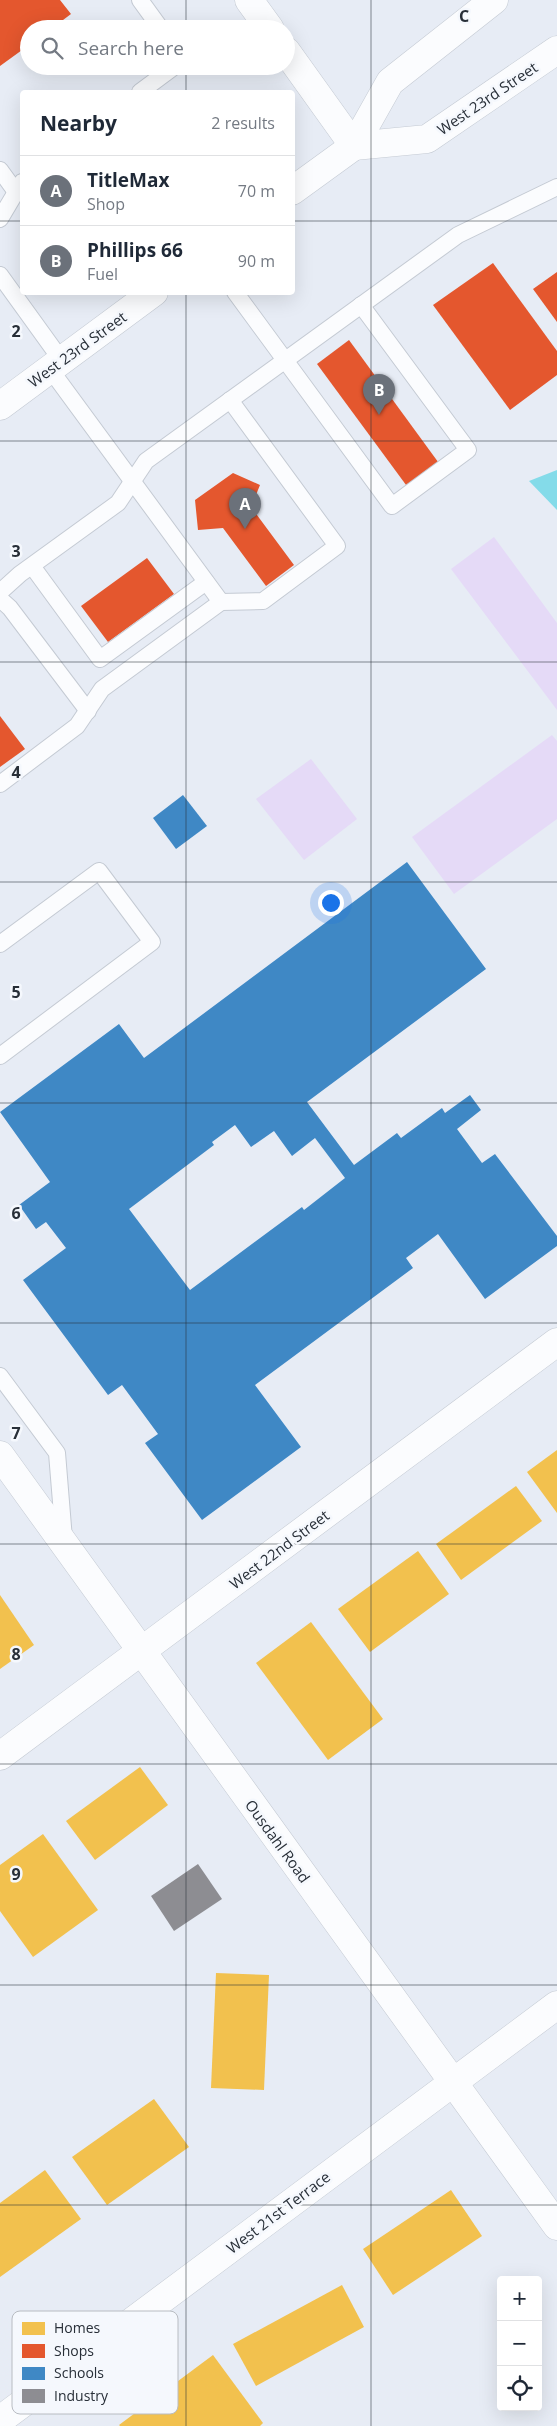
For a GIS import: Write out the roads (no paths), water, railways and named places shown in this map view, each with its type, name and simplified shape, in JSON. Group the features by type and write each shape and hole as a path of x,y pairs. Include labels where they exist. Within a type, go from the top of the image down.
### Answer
{"street":[{"path":"249,0 263,20"},
{"path":"295,189 354,146 390,82 494,0"},
{"name":"West 23rd Street","path":"354,146 427,139 556,52"},
{"path":"295,64 354,146"},
{"name":"West 23rd Street","path":"0,406 150,295"},
{"name":"West 22nd Street","path":"0,1756 557,1342"},
{"name":"Ousdahl Road","path":"0,1455 557,2226"},
{"name":"West 21st Terrace","path":"146,2311 557,2005"},
{"name":"West 21st Terrace","path":"0,2420 12,2411"}],"lane":[{"path":"140,0 154,20"},
{"path":"143,90 163,75"},
{"path":"0,170 19,187 0,219"},
{"path":"0,592 118,503 146,461 285,360 458,235 557,188"},
{"path":"0,275 56,365 133,482 221,602"},
{"path":"237,295 392,506 468,450 361,305"},
{"path":"0,784 77,726 102,689 221,602 263,601 337,546 230,400"},
{"path":"32,566 100,659 206,582"},
{"path":"0,599 10,608 88,712"},
{"path":"0,944 100,871 152,942 0,1056"},
{"path":"0,1376 57,1453 64,1544"}],"water":[{"path":"557,470 557,510 529,481"}],"place":[{"name":"Phillips 66","path":"379,415"},
{"name":"TitleMax","path":"245,529"}]}
